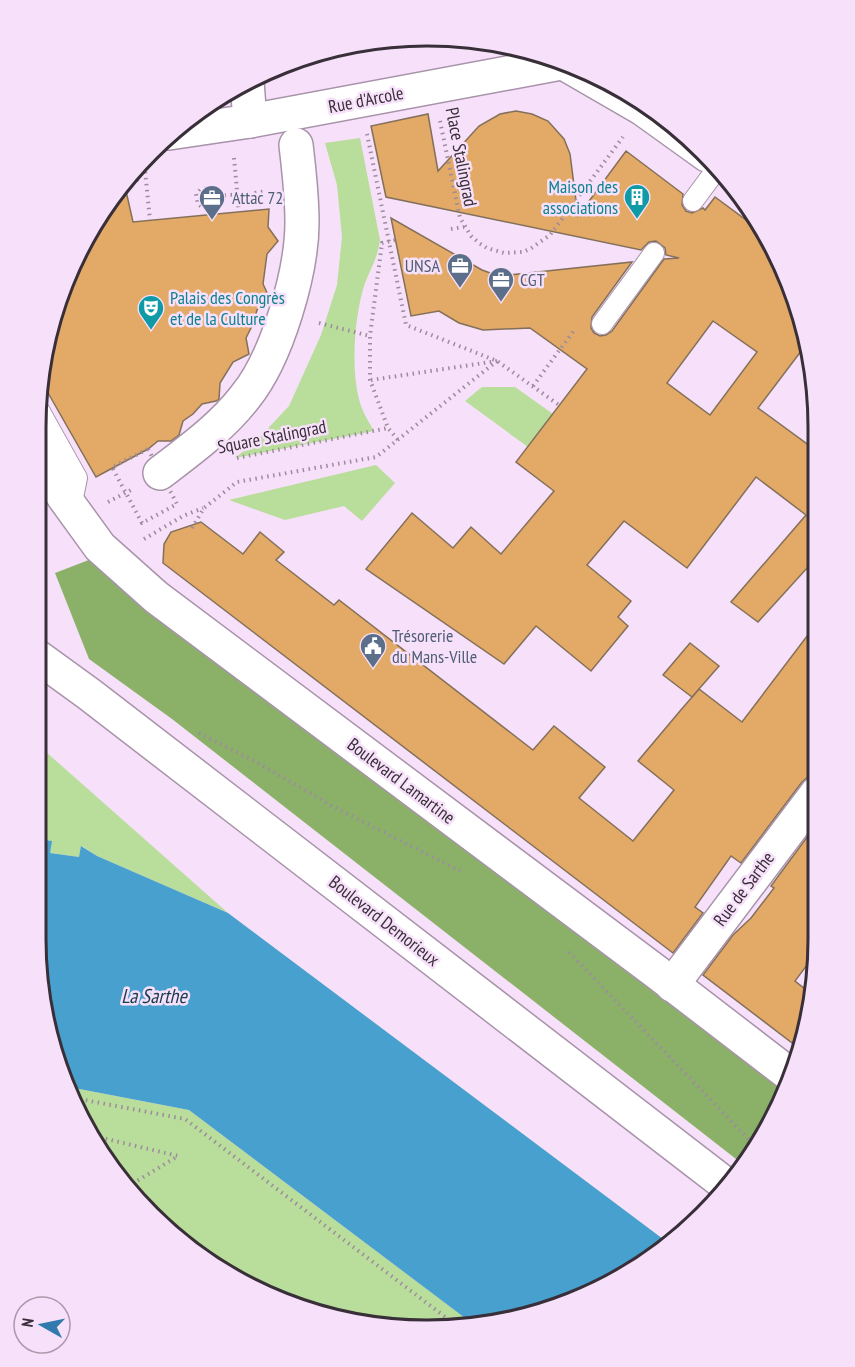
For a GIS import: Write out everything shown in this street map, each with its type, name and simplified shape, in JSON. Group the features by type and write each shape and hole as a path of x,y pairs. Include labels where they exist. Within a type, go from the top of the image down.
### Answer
{"street":[{"name":"Rue d'Arcole","path":"211,114 248,98 433,87 545,65"},
{"path":"166,472 246,397 272,352 294,283 302,224 296,145"},
{"name":"Boulevard Lamartine","path":"46,466 71,507 100,547 156,597 785,1071"},
{"name":"Boulevard Demorieux","path":"46,663 722,1181"},
{"name":"Rue de Sarthe","path":"672,984 808,804"}],"lane":[{"path":"693,201 713,175"},
{"path":"602,324 654,253"},
{"path":"46,423 77,478 71,507"}],"path":[{"name":"Place Stalingrad","path":"433,87 460,218 464,227 479,243 497,252 522,252 536,246 550,235 642,113"},
{"path":"367,136 406,325 497,361 559,405"},
{"path":"235,170 239,212"},
{"path":"145,171 150,220"},
{"path":"210,214 210,207 203,208 198,204 196,194 201,189 210,188 217,196 255,193"},
{"path":"451,229 464,227"},
{"path":"396,240 382,243 370,336 370,380 388,428 398,440"},
{"path":"284,314 370,336"},
{"path":"370,380 497,361"},
{"path":"112,558 183,516 204,508 237,482 376,457 497,361"},
{"name":"Square Stalingrad","path":"236,458 388,428"},
{"path":"192,528 204,508"},
{"path":"256,762 332,806 469,875"},
{"path":"562,944 750,1141"},
{"path":"82,1100 185,1119 449,1320"},
{"path":"103,1138 178,1156 135,1183"}],"green space":[{"path":"360,138 380,240 361,296 356,329 355,365 359,398 364,414 374,431 235,458 258,439 289,406 321,335 337,285 342,237 337,185 325,143"},
{"path":"482,387 515,387 553,414 528,447 465,401"},
{"path":"376,465 395,483 362,521 344,506 285,520 229,500"},
{"path":"94,558 530,890 778,1086 757,1130 738,1160 172,719 89,659 55,573"},
{"path":"46,752 228,913 97,856 82,846 79,857 50,853 51,841 46,840"},
{"path":"78,1089 189,1110 466,1318 403,1320 329,1308 282,1291 237,1269 176,1226 141,1191 111,1151"}],"water":[{"name":"La Sarthe","path":"46,840 52,841 50,853 79,857 81,846 97,856 228,913 663,1239 618,1269 573,1291 526,1308 466,1318 189,1110 78,1089 59,1038 50,989 46,940"}],"building":[{"path":"516,111 532,114 548,121 564,139 570,154 578,216 626,151 683,194 682,205 686,211 692,213 703,208 705,210 715,197 747,221 757,237 788,305 801,352 758,408 808,445 808,567 758,622 731,602 806,515 756,477 687,568 624,521 587,565 631,601 618,617 628,626 591,671 536,626 504,664 366,569 412,513 453,548 471,527 501,554 554,491 516,462 587,369 530,328 483,330 459,323 439,311 411,316 391,218 493,274 509,275 632,262 592,317 591,328 600,336 612,331 664,259 679,258 666,255 665,248 656,241 649,242 641,250 386,197 371,126 428,114 438,171 479,126 500,114","holes":["713,321 757,352 710,415 667,383"]},
{"name":"Palais des Congrès et de la Culture","path":"127,194 133,222 269,209 268,227 278,241 267,254 263,284 270,299 257,310 246,338 249,354 233,362 220,383 219,399 202,404 183,421 179,435 171,441 158,441 148,449 96,477 48,393 59,329 67,305 86,259 111,216"},
{"path":"201,522 243,554 260,532 284,552 276,560 334,605 339,600 533,750 554,726 605,767 579,798 633,841 674,790 638,761 680,711 699,689 742,722 808,635 808,777 741,863 731,856 695,907 703,913 673,953 163,563 164,544 171,532"},
{"path":"690,643 719,666 692,697 663,675"},
{"path":"808,836 808,964 795,981 805,989 794,1044 703,975 733,935 751,918 774,888 771,886"}],"place":[{"name":"Maison des associations","path":"637,220"},
{"name":"Attac 72","path":"212,221"},
{"name":"UNSA","path":"460,289"},
{"name":"CGT","path":"501,303"},
{"name":"Palais des Congrès et de la Culture","path":"151,331"},
{"name":"Trésorerie du Mans-Ville","path":"373,669"}]}
